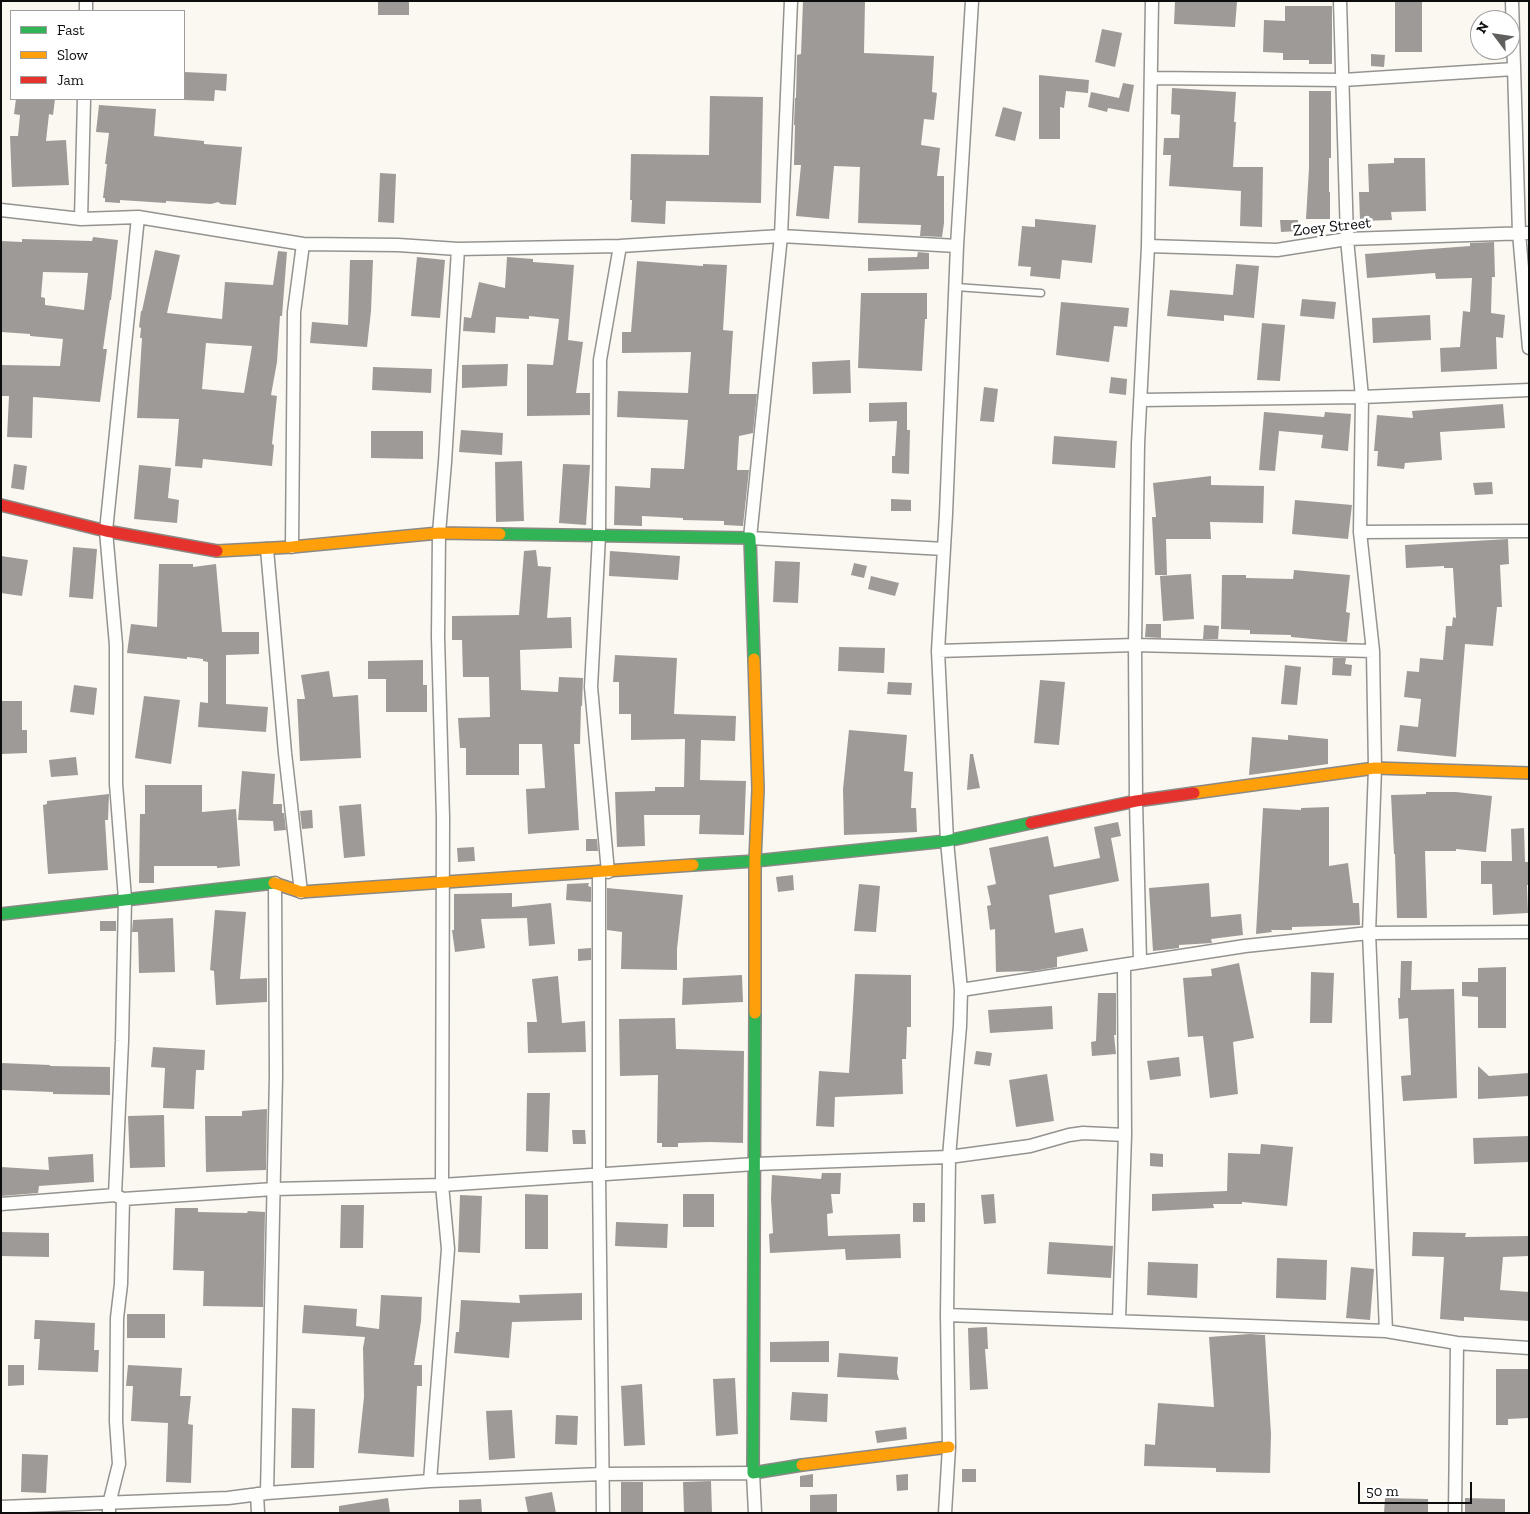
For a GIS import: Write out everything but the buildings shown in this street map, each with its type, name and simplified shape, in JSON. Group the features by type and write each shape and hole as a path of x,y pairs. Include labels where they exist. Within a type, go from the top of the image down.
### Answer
{"street":[{"path":"755,1513 753,1473 755,861 758,789 750,538 781,236 791,1"},
{"path":"945,1513 949,1447 947,1316 949,1156 960,1026 961,990 947,841 938,651 957,246 972,1"},
{"path":"1140,961 1135,645 1138,444 1148,246 1152,1"},
{"path":"1340,1 1348,238 1362,397 1360,532 1373,651 1375,768 1369,933 1386,1331"},
{"path":"1512,1 1529,348"},
{"path":"1151,78 1343,80 1514,68"},
{"path":"81,219 84,100"},
{"path":"1,210 81,219 138,217 303,244 398,245 458,249 620,246 781,236 957,246"},
{"path":"109,1508 119,1464 116,1421 117,1318 121,1284 119,1197 125,899 116,784 116,645 106,531 138,217"},
{"name":"Zoey Street","path":"1148,246 1277,250 1348,238 1524,233"},
{"path":"292,547 294,312 303,244"},
{"path":"603,1513 599,1174 604,872 592,687 599,536 600,360 620,246"},
{"path":"430,1481 448,1249 442,1185 443,818 438,637 439,533 458,249"},
{"path":"1140,400 1362,397 1529,390"},
{"path":"1,505 106,531 222,552 439,533 750,538 944,549"},
{"path":"1360,532 1529,531"},
{"path":"267,549 285,753 301,892"},
{"path":"938,651 1135,645 1373,651"},
{"path":"1,914 275,883 301,892 755,861 947,841 1136,801 1375,768 1529,773"},
{"path":"258,1513 262,1494 274,1189 276,1076 275,883"},
{"path":"961,990 1245,946 1369,933 1529,932"},
{"path":"1120,1320 1125,1135 1124,965"},
{"path":"1,1204 274,1189 442,1185 755,1164 949,1156 1030,1146 1083,1133 1125,1135"},
{"path":"947,1316 1120,1320 1386,1331 1457,1343 1529,1348"},
{"path":"1455,1513 1457,1343"},
{"path":"1,1507 109,1508 430,1481 602,1474 753,1473 792,1466 949,1447"}],"lane":[{"path":"956,287 1041,293"}],"traffic: fast":[{"path":"500,534 750,538 754,659"},
{"path":"693,865 755,861 947,841 1031,823"},
{"path":"1,914 274,883"},
{"path":"755,1013 753,1473 802,1465"}],"traffic: slow":[{"path":"217,551 292,547 439,533 500,534"},
{"path":"754,659 758,789 755,861 755,1013"},
{"path":"1194,793 1375,768 1529,773"},
{"path":"274,883 301,892 693,865"},
{"path":"802,1465 949,1447"}],"traffic: jam":[{"path":"1,505 106,531 217,551"},
{"path":"1031,823 1136,801 1194,793"}]}
